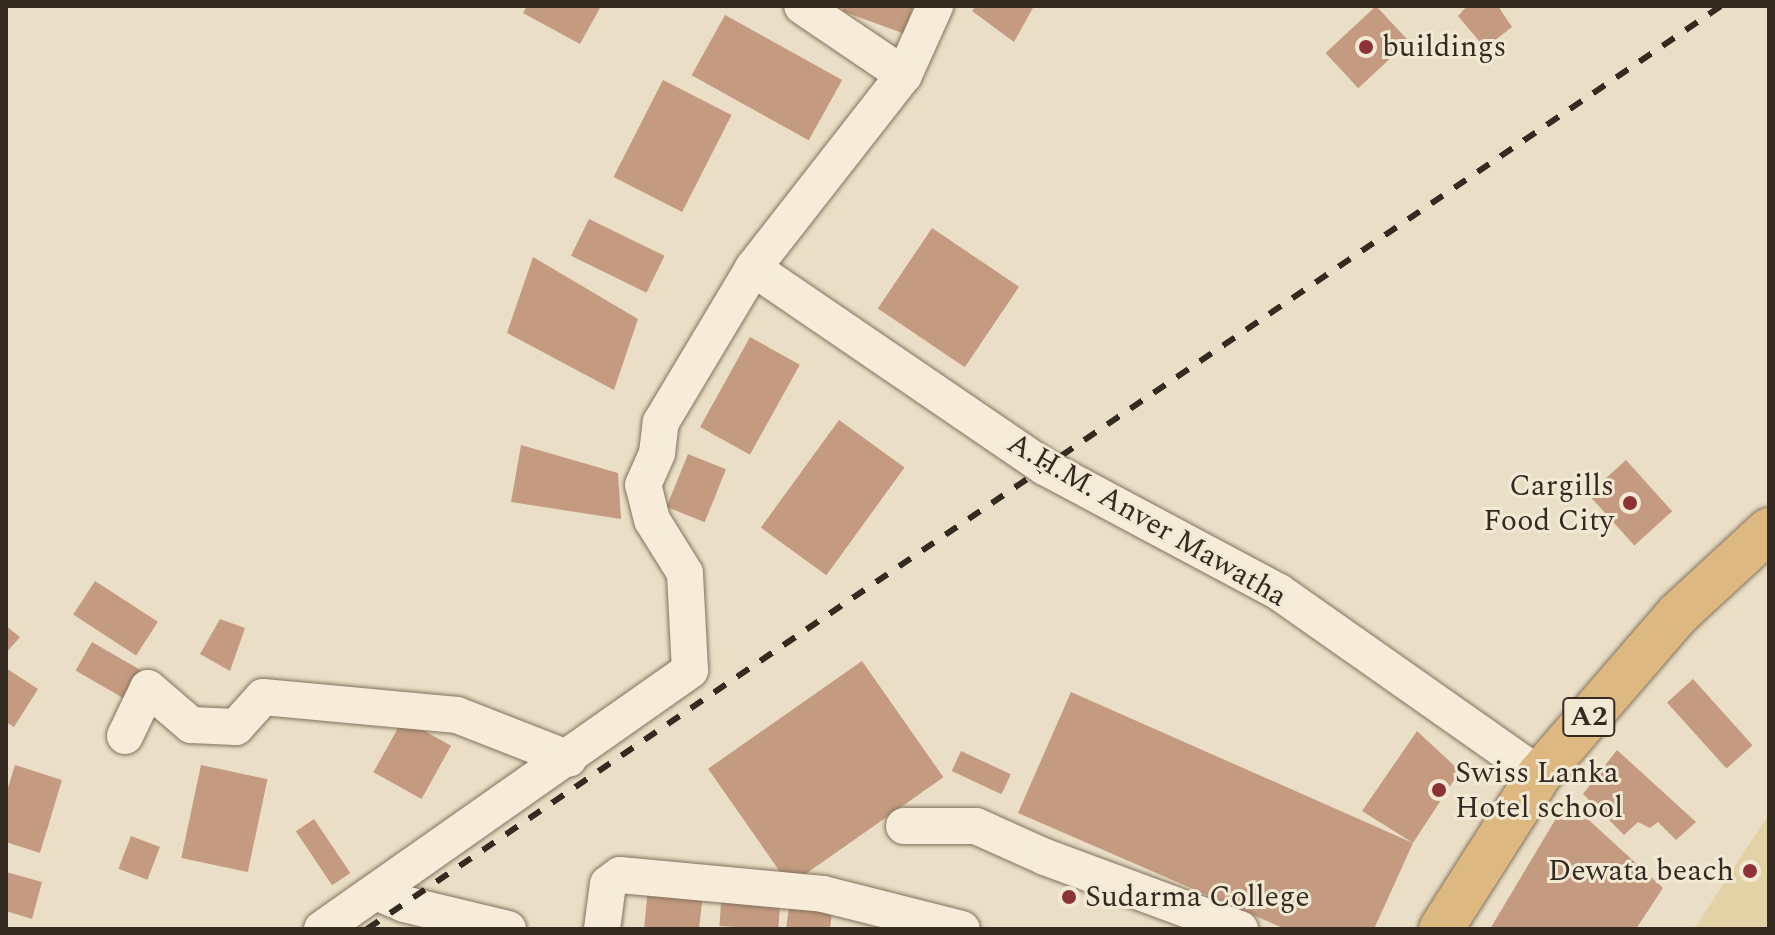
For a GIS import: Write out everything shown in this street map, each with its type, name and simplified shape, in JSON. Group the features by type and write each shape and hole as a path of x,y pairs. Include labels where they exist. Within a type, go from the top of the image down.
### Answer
{"highway":[{"name":"A2","path":"1441,929 1539,775 1678,614 1769,530"}],"street":[{"path":"802,6 904,75"},
{"path":"322,929 569,759 690,670 685,573 652,520 643,485 657,453 661,422 753,268 904,75 935,6"},
{"name":"A.H.M. Anver Mawatha","path":"753,268 1045,467 1279,592 1539,775"},
{"path":"125,736 148,688 191,725 236,727 263,697 278,698 457,715 569,759"},
{"path":"904,826 976,826 1045,857 1240,929"},
{"path":"602,929 608,884 620,875 823,894 962,929"},
{"path":"376,892 404,904 508,929"}],"sand":[{"name":"Dewata beach","path":"1769,814 1769,929 1694,929"}],"building":[{"path":"527,6 601,6 580,44 523,13"},
{"path":"844,6 913,6 905,34 842,11"},
{"path":"976,6 1034,6 1014,42 972,11"},
{"name":"buildings","path":"1376,6 1409,41 1358,88 1326,53"},
{"path":"1467,6 1498,6 1512,27 1485,48 1458,16"},
{"path":"725,15 842,80 809,140 692,75"},
{"path":"663,80 732,115 682,212 614,177"},
{"path":"589,219 664,256 647,293 571,256"},
{"path":"932,228 1019,287 965,367 878,308"},
{"path":"533,257 638,319 614,390 507,333"},
{"path":"750,337 800,365 750,455 700,427"},
{"path":"839,420 905,468 826,575 761,528"},
{"path":"521,445 618,473 621,519 511,502"},
{"path":"688,454 726,469 705,522 667,507"},
{"name":"Cargills Food City","path":"1626,460 1672,511 1634,545 1588,494"},
{"path":"95,581 158,622 136,655 73,615"},
{"path":"220,619 245,628 230,671 200,654"},
{"path":"6,626 20,637 6,653"},
{"path":"92,642 143,672 127,700 76,671"},
{"path":"862,661 943,777 789,885 708,769"},
{"path":"6,668 38,689 14,727 6,722"},
{"path":"1693,679 1753,745 1727,769 1667,702"},
{"path":"1071,692 1413,843 1374,929 1285,929 1018,813"},
{"path":"403,719 451,746 422,799 373,772"},
{"path":"1417,731 1460,771 1413,843 1362,811"},
{"path":"1617,750 1696,822 1676,840 1658,822 1650,828 1638,822 1624,835 1583,794"},
{"path":"961,751 1011,774 1002,794 952,771"},
{"path":"15,765 62,780 40,853 6,842 6,794"},
{"path":"201,765 268,779 248,872 181,858"},
{"path":"1567,800 1663,888 1636,929 1490,929"},
{"path":"314,819 350,873 332,885 296,831"},
{"path":"131,836 160,847 147,880 118,869"},
{"path":"6,872 42,882 32,919 6,911"},
{"path":"648,888 703,894 699,929 644,929"},
{"path":"722,889 781,893 778,929 719,926"},
{"path":"790,900 833,905 830,929 786,929"}],"railway":[{"path":"367,929 1721,6"}],"place":[{"name":"buildings","path":"1366,47"},
{"name":"Cargills Food City","path":"1630,503"},
{"name":"Swiss Lanka Hotel school","path":"1439,790"},
{"name":"Dewata beach","path":"1750,871"},
{"name":"Sudarma College","path":"1069,897"}]}
